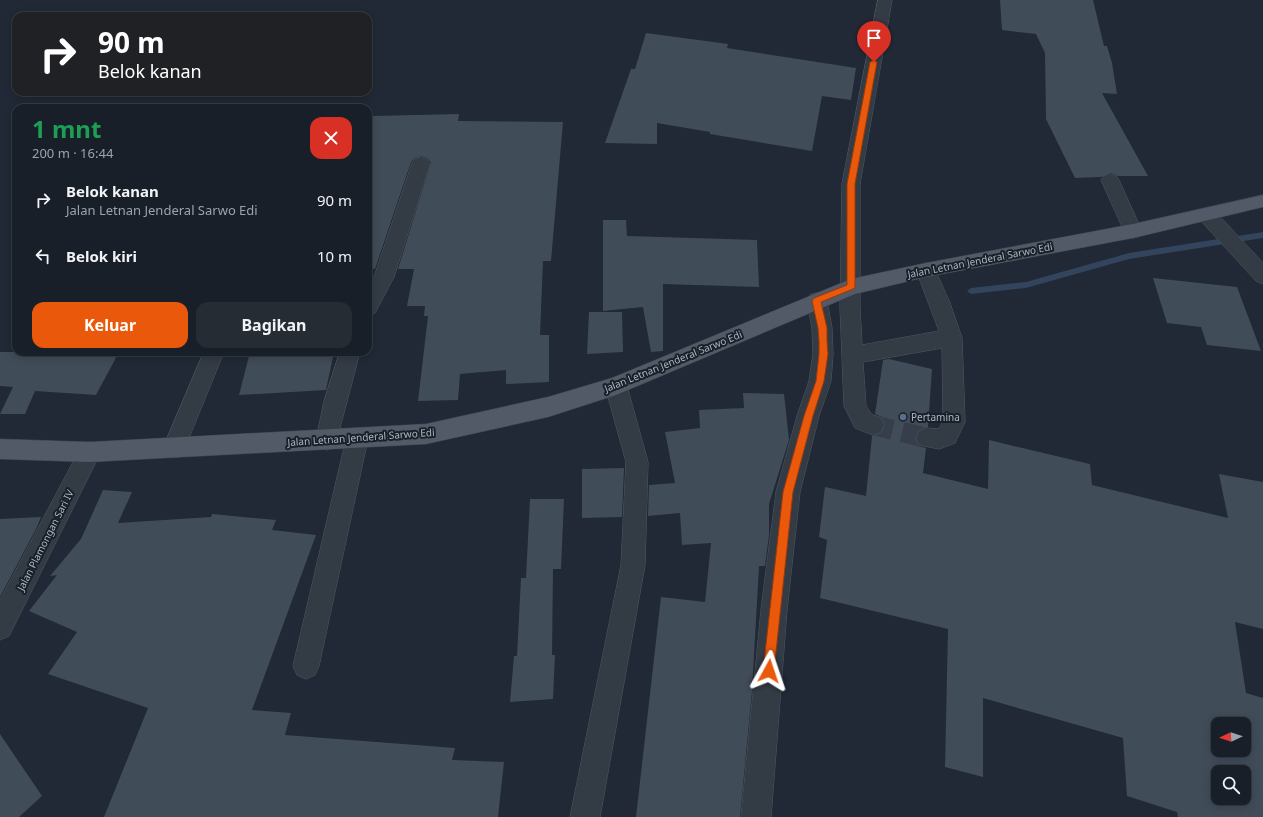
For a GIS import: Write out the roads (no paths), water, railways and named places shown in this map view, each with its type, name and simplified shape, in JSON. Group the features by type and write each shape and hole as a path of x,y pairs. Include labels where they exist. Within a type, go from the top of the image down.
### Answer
{"main road":[{"name":"Jalan Letnan Jenderal Sarwo Edi","path":"0,449 90,452 357,439 426,434 548,407 616,386 851,287 926,270 1133,231 1213,220 1263,201"}],"street":[{"path":"873,425 863,422 858,417 855,406 851,287 851,184 885,0"},
{"path":"372,300 384,277 422,163"},
{"path":"1110,180 1133,231"},
{"path":"1213,220 1263,276"},
{"path":"926,270 952,338 954,422 947,436 938,439 927,438"},
{"path":"756,817 774,610 788,492 808,416 820,381 823,361 822,328 816,301"},
{"path":"853,356 905,345 952,338"},
{"path":"174,448 212,356"},
{"path":"328,440 336,402 349,356"},
{"path":"585,817 633,565 637,462 616,386"},
{"path":"306,666 357,439"},
{"name":"Jalan Plamongan Sari IV","path":"0,627 90,452"}],"waterway":[{"path":"971,291 1026,285 1129,256 1263,235"}],"tunnel":[{"path":"873,425 927,438"}],"place":[{"name":"Pertamina","path":"903,417"}]}
